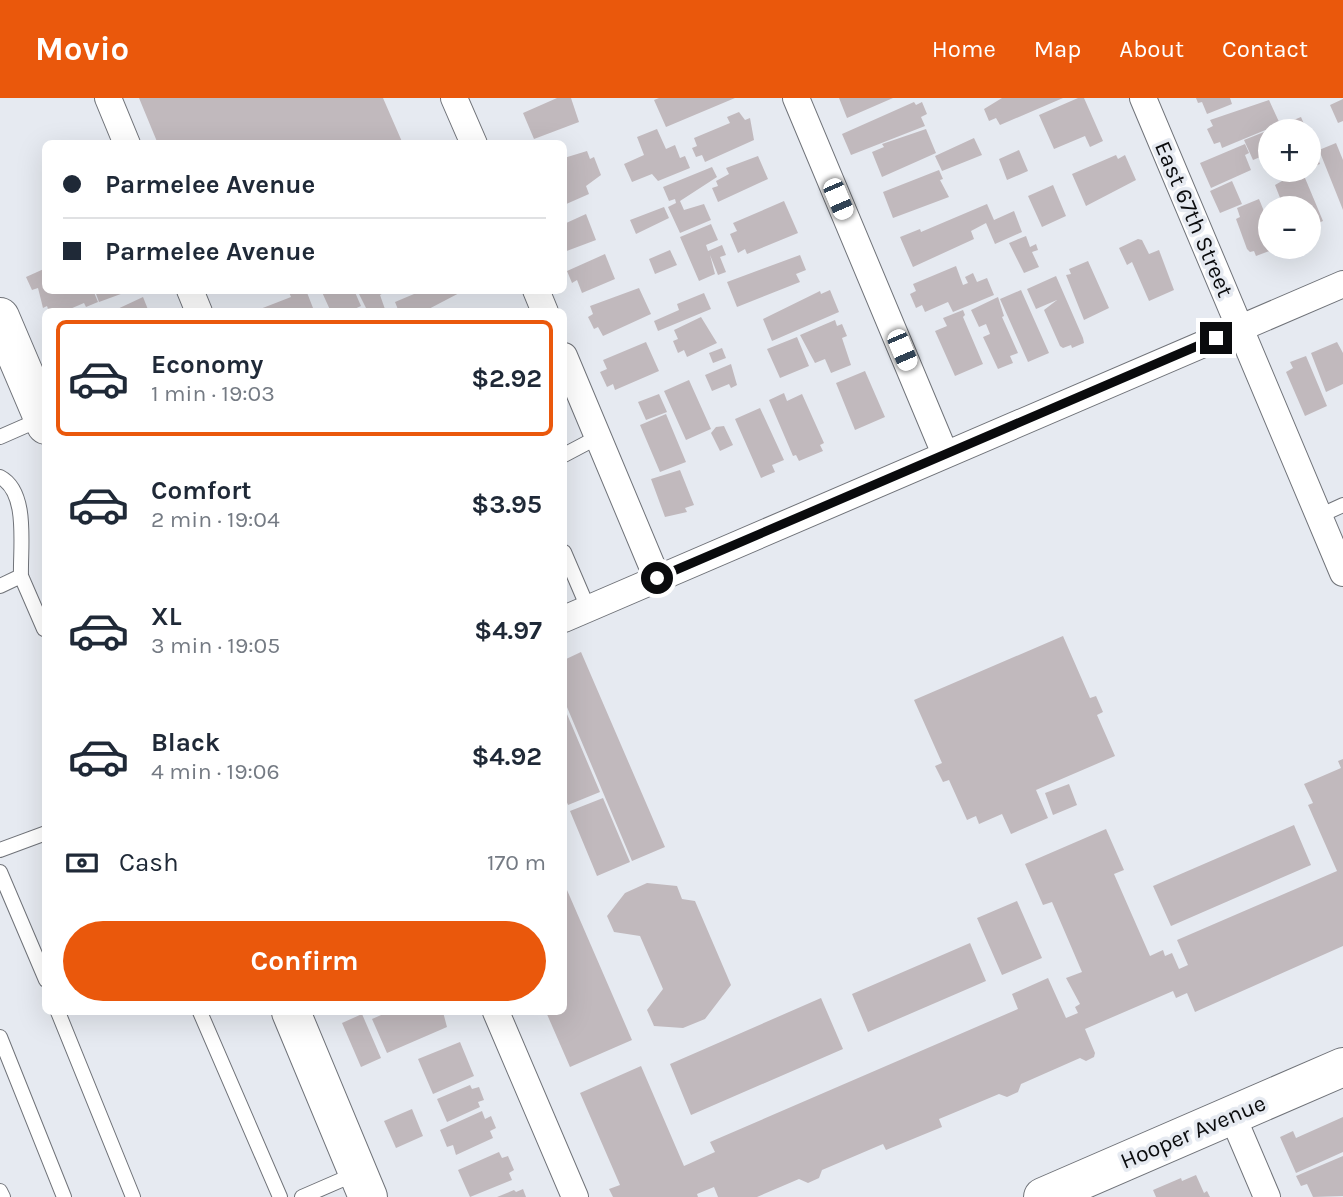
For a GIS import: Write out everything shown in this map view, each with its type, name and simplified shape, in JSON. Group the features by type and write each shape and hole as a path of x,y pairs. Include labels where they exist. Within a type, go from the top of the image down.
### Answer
{"street":[{"path":"108,98 125,140"},
{"path":"454,98 472,140"},
{"path":"796,98 945,454"},
{"name":"East 67th Street","path":"1143,98 1241,327 1331,510 1343,573"},
{"path":"575,614 1343,284"},
{"path":"0,317 42,417"},
{"path":"567,363 657,578"},
{"path":"292,1015 363,1185"},
{"path":"497,1015 575,1197"},
{"name":"Hooper Avenue","path":"1043,1197 1343,1067"},
{"path":"1232,1115 1267,1197"}],"lane":[{"path":"0,437 42,423"},
{"path":"567,453 598,437"},
{"path":"0,477 10,482 18,502 21,576 42,624"},
{"path":"567,569 575,614"},
{"path":"0,586 21,576"},
{"path":"0,850 42,834"},
{"path":"0,872 42,971"},
{"path":"59,1015 133,1197"},
{"path":"202,1015 281,1197"},
{"path":"0,1037 64,1197"},
{"path":"302,1197 363,1185"},
{"path":"0,1191 3,1197"}],"building":[{"path":"139,98 383,98 401,140 156,140"},
{"path":"557,98 571,98 579,122 534,139 523,113"},
{"path":"735,98 666,127 654,100"},
{"path":"839,98 893,98 847,118"},
{"path":"1002,98 1063,98 1000,125 996,118 989,121 984,109"},
{"path":"1078,98 1084,98 1103,141 1090,147 1085,136 1054,149 1039,115"},
{"path":"1196,98 1230,98 1232,104 1207,114 1202,102 1198,103"},
{"path":"1343,99 1343,121 1338,123 1330,105"},
{"path":"1269,100 1278,119 1258,119 1258,133 1222,148 1220,142 1214,144 1207,129 1213,126 1210,120"},
{"path":"914,102 916,105 922,102 927,114 921,117 925,126 851,155 842,134"},
{"path":"739,112 745,120 750,118 754,140 705,162 702,155 696,157 692,148 697,146 694,138 730,123 727,117"},
{"path":"657,129 666,149 675,145 680,158 685,156 690,168 658,181 652,174 632,182 624,164 644,155 637,137"},
{"path":"926,129 936,153 882,177 872,152 884,147 882,144"},
{"path":"1258,134 1258,158 1253,160 1244,140"},
{"path":"974,138 982,155 942,171 935,156"},
{"path":"1336,143 1343,160 1343,210 1321,155 1321,149"},
{"path":"1245,144 1249,153 1245,155 1251,170 1211,188 1200,163"},
{"path":"1019,150 1028,171 1007,180 999,159"},
{"path":"587,151 590,159 594,157 601,175 586,186 589,194 567,204 567,157"},
{"path":"1116,155 1118,159 1125,155 1136,180 1086,206 1072,174"},
{"path":"758,156 768,179 718,202 712,188 718,186 716,181 729,174 726,168"},
{"path":"712,167 717,177 680,201 684,210 704,204 711,220 680,233 668,207 676,203 675,199 669,201 663,187"},
{"path":"939,170 943,179 940,180 949,197 893,218 883,192"},
{"path":"1232,181 1242,204 1220,213 1210,191"},
{"path":"1280,182 1307,182 1313,196 1279,196 1275,185"},
{"path":"1053,185 1066,216 1042,227 1028,196"},
{"path":"1258,199 1258,255 1247,249 1236,219 1240,217 1237,208"},
{"path":"784,201 798,233 747,254 745,249 738,253 730,234 737,231 733,223"},
{"path":"987,204 994,220 1014,211 1022,232 995,244 986,223 971,231 974,239 913,267 900,237 920,229 921,232"},
{"path":"664,207 669,218 636,234 630,220"},
{"path":"586,214 596,240 567,251 567,223"},
{"path":"711,224 718,240 706,245 708,251 722,245 726,255 720,257 726,272 718,275 710,255 715,274 699,281 680,237"},
{"path":"1026,236 1030,247 1036,244 1038,250 1032,252 1039,267 1024,273 1009,243"},
{"path":"1138,239 1142,240 1149,254 1159,250 1174,290 1149,301 1132,262 1127,265 1119,248"},
{"path":"670,250 677,265 655,274 649,259"},
{"path":"605,254 615,279 582,293 577,280 572,283 567,271"},
{"path":"800,255 806,270 796,274 800,282 737,307 727,282"},
{"path":"1088,261 1109,308 1084,320 1066,275 1071,274 1069,269"},
{"path":"956,266 963,285 968,283 965,277 973,273 977,282 987,278 994,295 953,312 948,302 925,312 922,305 916,308 910,294 916,291 913,284"},
{"path":"42,270 42,294 95,294 98,302 86,307 84,303 72,308 43,308 38,288 32,290 26,277"},
{"path":"1056,276 1083,338 1084,343 1072,348 1071,345 1063,348 1060,346 1044,310 1057,300 1036,309 1027,289"},
{"path":"639,288 651,314 603,336 598,327 594,329 588,317 593,314 590,306"},
{"path":"830,290 839,312 772,341 763,319 820,291 821,294"},
{"path":"1021,290 1049,353 1028,362 1000,299"},
{"path":"704,293 711,309 658,331 654,321 679,310 677,304"},
{"path":"96,294 121,294 99,302"},
{"path":"290,294 308,294 313,308 263,308 291,297"},
{"path":"323,294 356,294 361,306 357,308 329,308"},
{"path":"359,294 382,294 385,308 366,308"},
{"path":"414,294 457,294 431,308 397,308 395,302"},
{"path":"143,297 147,308 120,308"},
{"path":"998,297 1004,316 1002,317 1018,353 1010,356 1013,363 998,369 983,337 990,334 986,324 979,327 971,310"},
{"path":"963,310 963,317 983,364 955,376 935,331 947,326 943,318"},
{"path":"701,317 717,343 687,357 684,350 678,353 673,341 678,339 674,330"},
{"path":"835,320 837,326 842,324 847,336 842,338 851,365 831,373 825,359 815,363 800,335"},
{"path":"797,337 809,366 780,378 767,349"},
{"path":"646,342 659,371 615,390 613,384 607,387 600,372 607,369 603,360"},
{"path":"1337,342 1343,353 1343,384 1326,392 1311,353"},
{"path":"722,348 726,358 713,363 709,353"},
{"path":"1306,356 1327,406 1305,416 1286,372 1293,368 1290,362"},
{"path":"731,364 737,385 731,388 729,384 712,391 705,375"},
{"path":"865,371 885,417 855,430 836,383"},
{"path":"689,380 711,429 686,440 664,391"},
{"path":"784,393 787,401 802,394 824,443 820,445 823,451 799,461 796,455 793,456 769,400"},
{"path":"659,394 667,412 646,420 638,402"},
{"path":"760,408 784,460 772,465 775,472 761,478 735,419"},
{"path":"666,414 686,462 660,472 640,425"},
{"path":"724,426 733,445 720,451 711,433 716,427"},
{"path":"680,470 694,505 685,508 687,512 665,517 651,479"},
{"path":"1063,636 1090,698 1096,696 1103,712 1097,715 1115,756 1036,790 1048,818 1011,834 1002,814 979,824 976,816 967,820 949,780 943,782 935,766 942,763 914,700"},
{"path":"581,652 665,847 632,861 567,707 567,659"},
{"path":"567,714 600,792 568,805 567,802"},
{"path":"1343,759 1343,946 1195,1012 1187,993 1176,998 1173,991 1085,1029 1095,1053 1094,1057 1086,1061 1080,1058 1021,1084 1018,1092 1007,1097 999,1094 939,1119 942,1127 886,1150 883,1144 822,1170 819,1178 808,1183 799,1179 757,1197 718,1197 714,1187 697,1194 698,1197 613,1197 609,1189 620,1185 580,1093 641,1066 684,1166 715,1152 710,1142 1018,1009 1012,994 1048,978 1066,1018 1078,1013 1075,1007 1080,1004 1066,978 1082,972 1052,902 1043,905 1025,864 1106,829 1124,870 1114,874 1150,956 1163,950 1165,956 1172,953 1179,969 1188,965 1177,940 1337,871 1308,805 1313,803 1304,784 1341,768 1338,761"},
{"path":"1069,784 1077,805 1053,815 1045,793"},
{"path":"603,798 630,862 597,876 570,811"},
{"path":"1294,825 1311,865 1171,926 1153,886"},
{"path":"647,883 677,886 682,899 695,901 731,985 705,1019 683,1028 654,1026 647,1010 663,989 640,936 614,932 607,916 625,893"},
{"path":"567,890 632,1040 570,1067 547,1015 567,1015"},
{"path":"1017,901 1042,958 1002,975 977,918"},
{"path":"970,943 986,981 868,1032 852,994"},
{"path":"821,998 843,1049 691,1115 670,1064"},
{"path":"362,1015 381,1058 361,1067 342,1023"},
{"path":"381,1015 444,1015 447,1027 387,1053 372,1019"},
{"path":"460,1042 474,1076 433,1094 418,1059"},
{"path":"470,1085 472,1089 479,1087 484,1100 478,1102 480,1107 447,1122 437,1099"},
{"path":"412,1109 423,1136 396,1148 384,1121"},
{"path":"482,1111 485,1119 491,1116 496,1128 490,1131 493,1138 456,1155 453,1145 447,1147 440,1130"},
{"path":"1343,1117 1343,1152 1296,1173 1280,1137 1293,1131 1296,1138"},
{"path":"499,1152 502,1158 508,1156 514,1170 509,1173 512,1180 470,1197 458,1170"},
{"path":"1343,1156 1343,1196 1313,1197 1307,1184 1301,1186 1296,1176"},
{"path":"1196,1175 1204,1193 1207,1191 1210,1197 1156,1197 1153,1190 1181,1178 1182,1181"},
{"path":"523,1189 526,1197 497,1197 514,1190 516,1192"}],"route":[{"path":"657,578 1216,338"}]}
